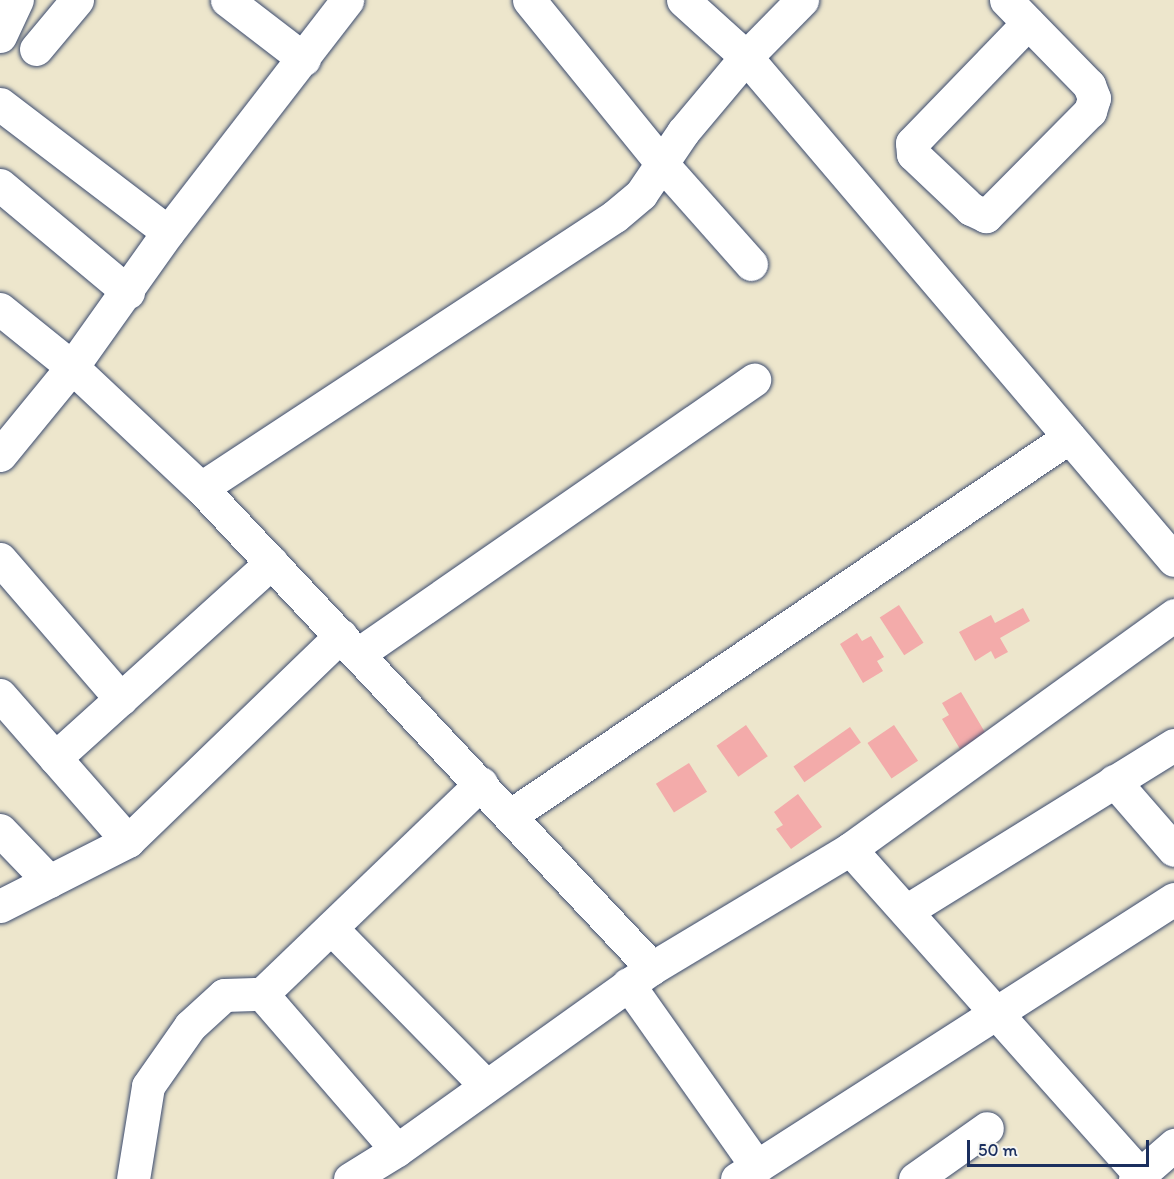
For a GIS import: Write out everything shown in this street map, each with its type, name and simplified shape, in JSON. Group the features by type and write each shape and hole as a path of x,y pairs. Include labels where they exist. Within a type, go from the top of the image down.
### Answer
{"street":[{"path":"0,36 17,0"},
{"path":"36,49 77,0"},
{"path":"227,0 304,58"},
{"path":"0,455 72,367 128,292 168,232 347,0"},
{"path":"529,0 664,166 751,264"},
{"path":"683,0 746,57 1174,560"},
{"path":"201,488 615,216 641,194 664,166 683,132 746,57 802,0"},
{"path":"1006,0 1089,85 1094,98 1090,111 986,216 971,209 913,154 912,143 1028,23"},
{"path":"0,104 168,232"},
{"path":"0,185 128,292"},
{"path":"0,309 72,367 201,488 511,815 640,976 747,1173 998,1015 1174,899"},
{"path":"0,906 128,841 350,644 754,380"},
{"path":"511,815 1069,437"},
{"path":"0,559 121,699"},
{"path":"55,758 272,562"},
{"path":"350,1179 396,1150 640,976 850,849 1174,615"},
{"path":"0,695 128,841"},
{"path":"906,912 1174,745"},
{"path":"1114,781 1174,850"},
{"path":"133,1179 148,1086 189,1026 224,995 262,994 481,783"},
{"path":"0,830 49,881"},
{"path":"850,849 1140,1178 1174,1145"},
{"path":"331,927 486,1086"},
{"path":"262,994 396,1150"},
{"path":"915,1179 987,1128"}],"building":[{"path":"899,605 924,643 904,655 880,618"},
{"path":"1023,608 1030,621 1000,638 1008,652 995,659 991,651 975,661 959,632 991,615 995,623"},
{"path":"857,633 862,641 871,636 884,657 877,661 883,671 863,683 840,644"},
{"path":"961,692 986,734 960,749 942,719 949,715 942,703"},
{"path":"746,725 768,756 738,777 717,746"},
{"path":"894,725 918,761 892,779 867,743"},
{"path":"850,727 861,743 804,782 793,767"},
{"path":"689,763 707,792 674,813 656,784"},
{"path":"798,794 822,827 791,849 776,829 783,825 774,812"}]}
